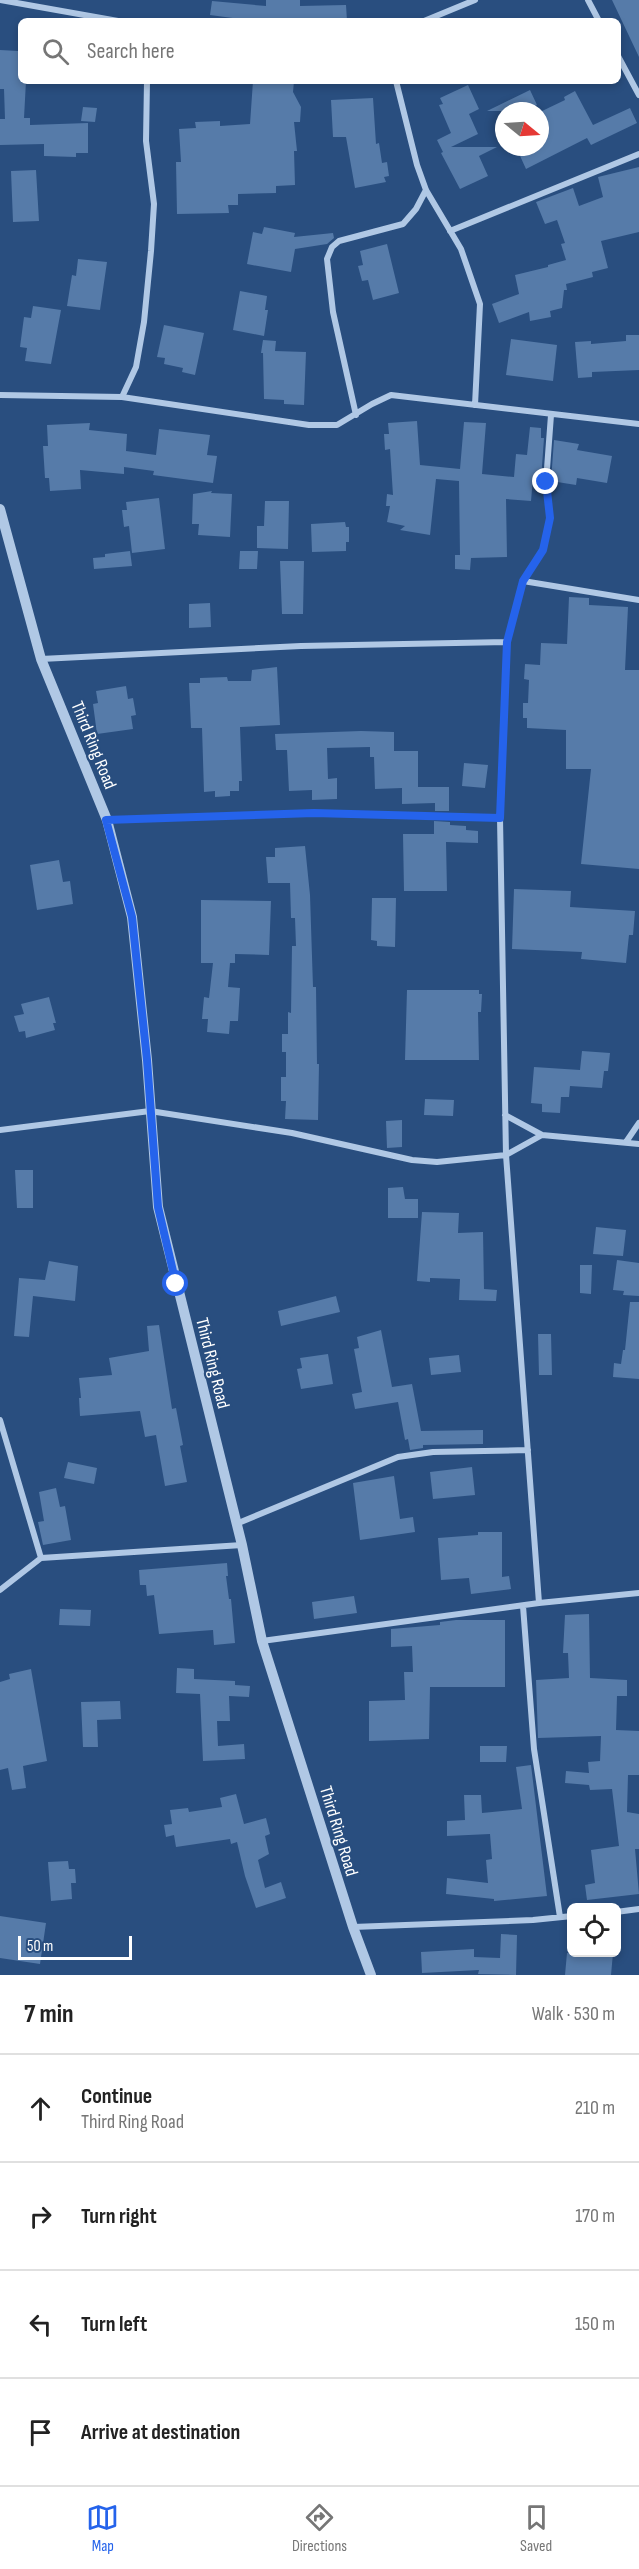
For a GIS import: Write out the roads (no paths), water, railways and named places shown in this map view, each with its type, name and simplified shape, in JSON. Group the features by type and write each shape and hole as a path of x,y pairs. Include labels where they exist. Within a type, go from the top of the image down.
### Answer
{"street":[{"path":"0,0 101,18"},
{"path":"431,18 475,0"},
{"path":"588,0 597,18"},
{"path":"621,61 639,94"},
{"path":"122,397 136,367 151,251 154,204 146,141 147,84"},
{"path":"397,84 426,190 461,249 480,304 475,405"},
{"path":"450,231 639,154"},
{"path":"356,415 333,312 327,259 332,247 339,241 403,224 416,209 426,190"},
{"path":"0,395 122,397 309,425 338,425 391,395 639,424"},
{"path":"539,1603 506,1155 500,818 507,642 523,581 543,550 550,518 546,482 551,415"},
{"name":"Third Ring Road","path":"0,509 41,659 106,820 132,917 147,1060 158,1207 242,1545 262,1641 352,1927 371,1975"},
{"path":"523,581 639,600"},
{"path":"41,659 301,646 507,642"},
{"path":"106,820 314,813 500,818"},
{"path":"0,1130 150,1111 292,1133 412,1160 436,1162 506,1155 542,1135"},
{"path":"505,1115 542,1135 639,1144"},
{"path":"626,1142 639,1123"},
{"path":"0,1420 41,1558"},
{"path":"236,1524 398,1457 433,1452 528,1450"},
{"path":"0,1590 41,1558 242,1545"},
{"path":"262,1641 523,1605 639,1593"},
{"path":"523,1605 534,1749 560,1917"},
{"path":"621,1911 639,1909"},
{"path":"352,1927 567,1916"}]}
